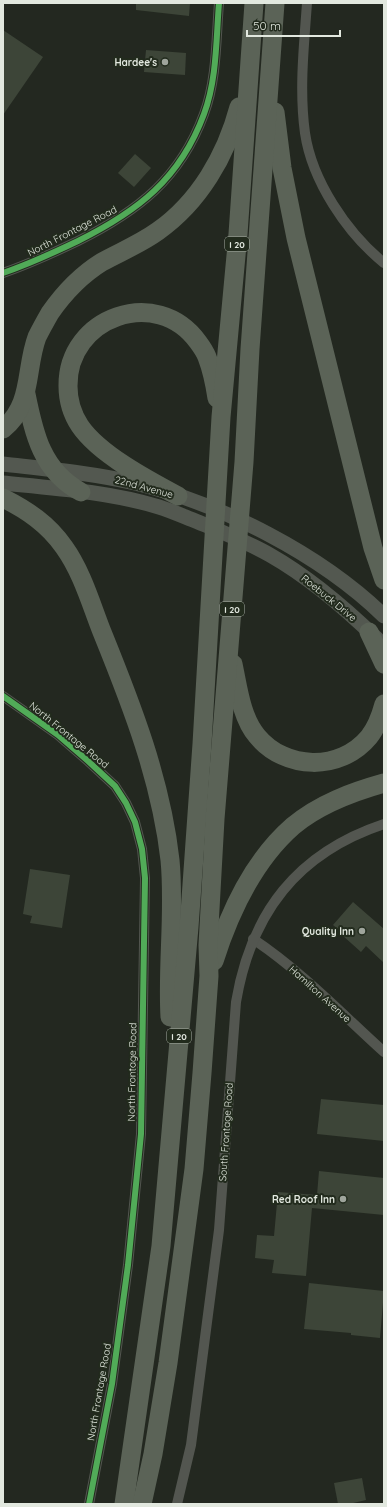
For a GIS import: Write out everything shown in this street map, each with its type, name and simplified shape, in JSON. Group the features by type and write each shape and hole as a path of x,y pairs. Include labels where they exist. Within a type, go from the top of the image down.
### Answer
{"highway":[{"name":"I 20","path":"124,1504 160,1246 173,1100 199,776 221,417 238,234 254,3"},
{"name":"I 20","path":"142,1504 153,1454 168,1363 193,1176 209,976 208,945 214,827 236,575 250,349 275,3"},
{"path":"82,492 62,479 54,470 42,452 34,434 26,394 30,364 37,337 50,313 66,291 101,263 157,232 177,217 198,194 214,169 228,140 236,119 249,71"},
{"path":"269,71 282,168 296,238 372,541 384,580"},
{"path":"178,496 138,475 93,441 80,426 72,411 68,394 68,377 71,363 77,350 84,338 95,328 108,320 122,315 150,313 162,315 175,321 194,336 207,356 215,385 221,417"},
{"path":"3,429 14,418 26,394"},
{"path":"3,498 33,514 50,530 64,547 77,570 130,702 151,763 159,797 170,861 171,899 169,1006 173,1100"},
{"path":"369,632 384,664"},
{"path":"229,644 242,704 252,730 272,749 295,760 306,763 322,762 341,757 354,751 370,736 377,724 384,704"},
{"path":"209,976 226,925 240,893 261,862 280,839 294,826 326,805 384,783"}],"main road":[{"name":"22nd Avenue","path":"3,464 94,475 136,484 178,496 245,523 278,539"},
{"name":"22nd Avenue","path":"3,483 122,498 158,507 224,532 270,555"},
{"name":"Roebuck Drive","path":"278,539 346,584 384,616"},
{"name":"Roebuck Drive","path":"270,555 309,581 384,646"}],"street":[{"name":"North Frontage Road","path":"3,273 64,248 124,216 148,198 169,176 182,159 191,143 204,113 210,92 215,63 219,3"},
{"path":"307,3 302,73 302,103 305,134 309,152 330,200 343,221 358,240 384,263"},
{"name":"North Frontage Road","path":"3,696 58,735 114,786 126,803 135,822 142,849 145,878 141,1134 127,1273 112,1384 89,1504"},
{"name":"South Frontage Road","path":"177,1504 191,1445 218,1230 236,1002 241,976 253,939 263,919 278,896 299,873 324,852 366,830 384,824"},
{"name":"Hamilton Avenue","path":"253,939 299,975 384,1052"}],"building":[{"path":"136,3 190,3 189,16 136,10"},
{"path":"3,30 43,57 3,115"},
{"name":"Hardee's","path":"146,50 186,53 185,75 144,72"},
{"path":"135,154 151,168 134,187 118,173"},
{"path":"30,869 70,875 62,928 30,923 32,916 23,914"},
{"name":"Quality Inn","path":"353,902 384,929 384,963 366,946 361,952 333,925"},
{"path":"321,1099 384,1105 384,1141 317,1134"},
{"path":"319,1171 384,1178 384,1215 312,1208 306,1276 272,1273 274,1260 255,1258 257,1235 274,1236 278,1192 317,1195"},
{"path":"309,1283 384,1291 380,1338 351,1335 351,1333 304,1329"},
{"path":"362,1478 366,1500 349,1504 338,1504 334,1483"}],"cycle path":[{"path":"3,273 50,254 100,230 138,205 169,175 183,157 194,137 208,101 214,73 219,3"},
{"path":"3,696 58,735 115,786 126,803 135,822 142,849 145,878 141,1134 128,1265 112,1384 89,1504"}],"place":[{"name":"Hardee's","path":"165,62"},
{"name":"Quality Inn","path":"362,931"},
{"name":"Red Roof Inn","path":"343,1199"}]}
